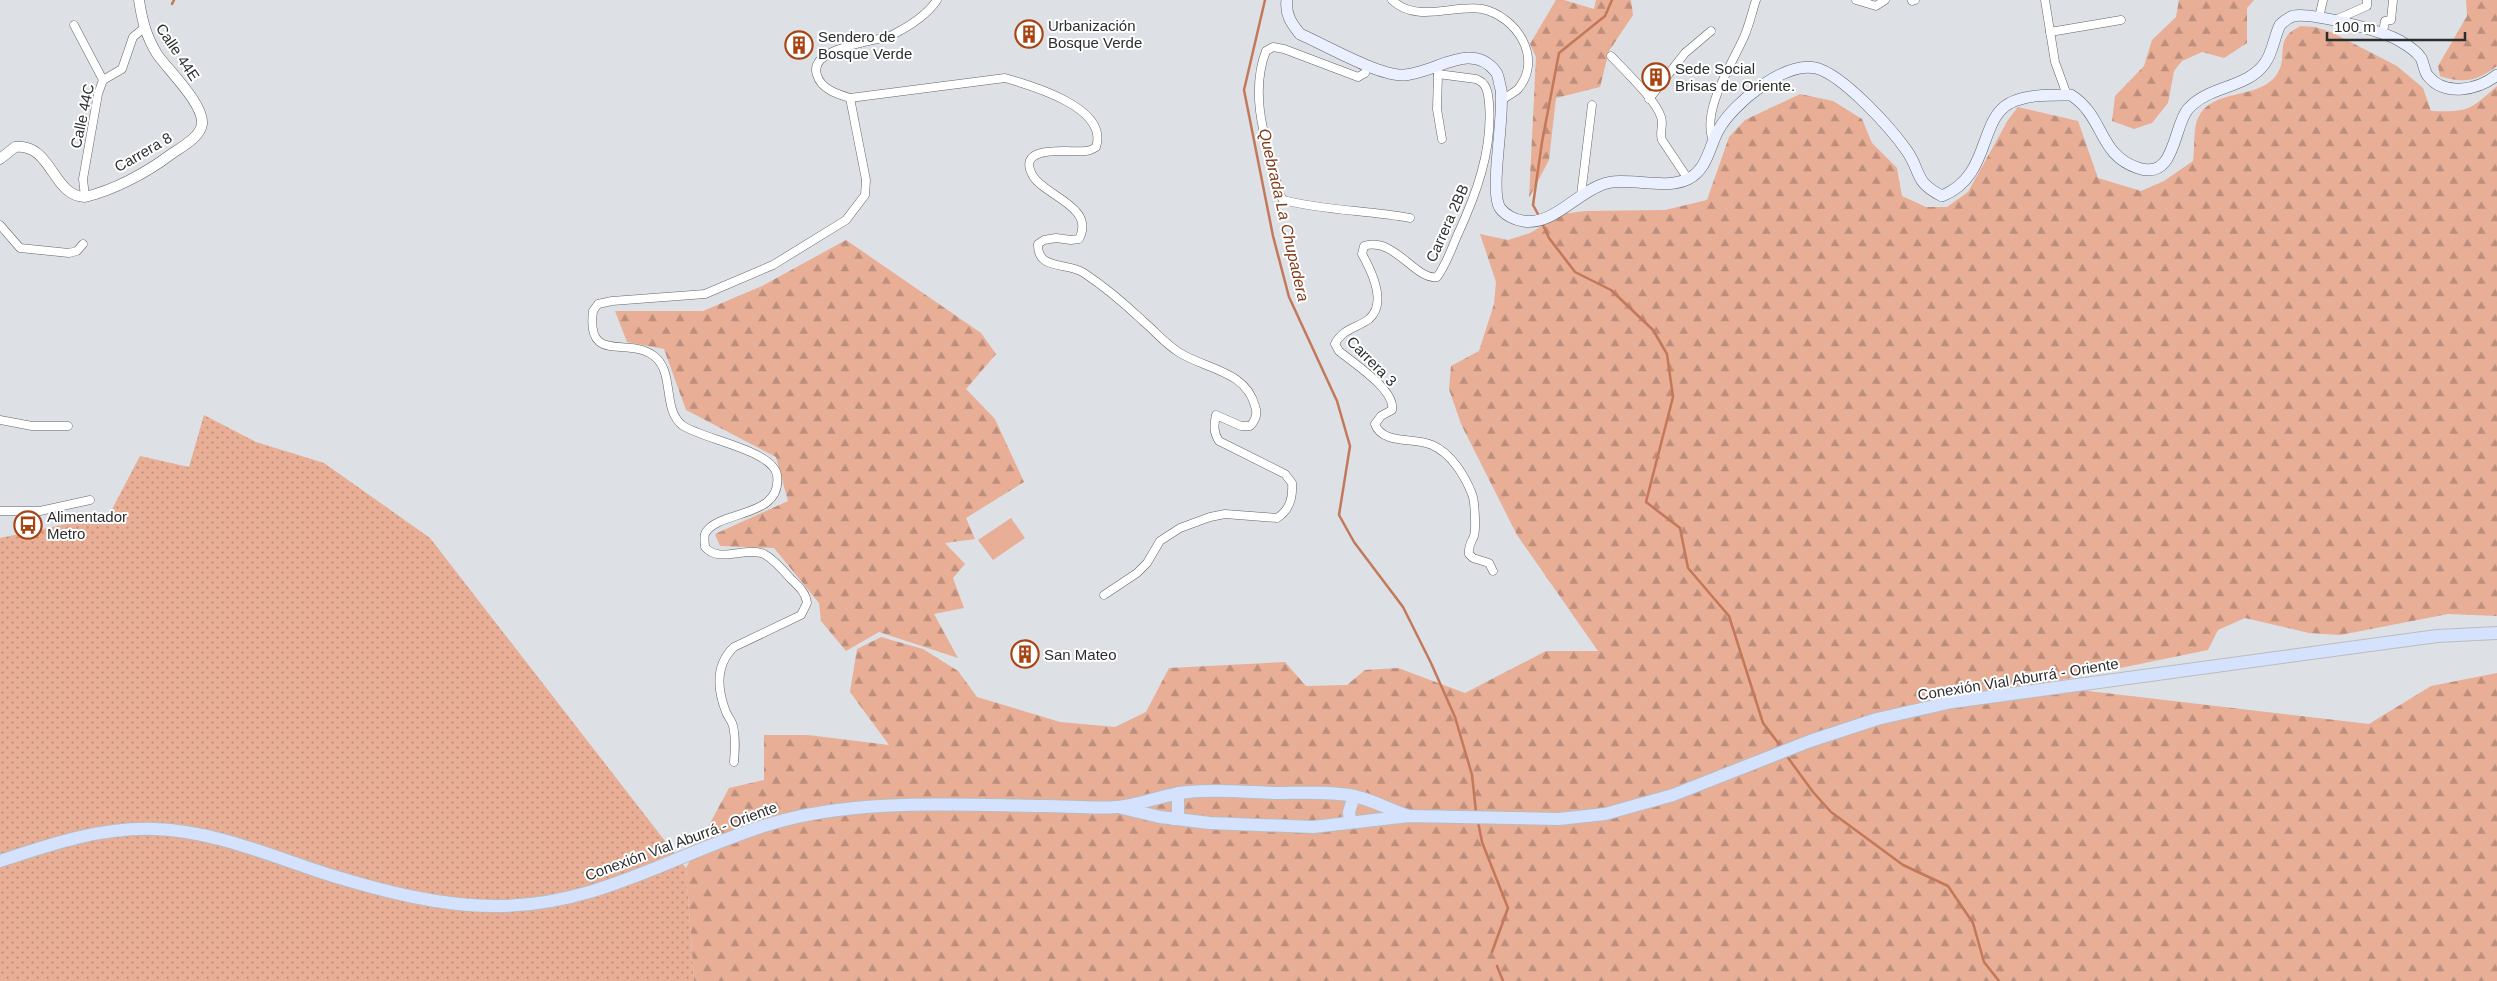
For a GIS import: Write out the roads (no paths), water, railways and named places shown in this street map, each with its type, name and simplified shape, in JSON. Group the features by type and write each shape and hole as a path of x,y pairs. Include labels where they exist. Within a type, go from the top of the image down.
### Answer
{"main road":[{"path":"1287,0 1286,9 1289,17 1300,34 1386,72 1402,75 1438,70 1457,59 1471,58 1487,62 1498,74 1502,100 1495,192 1500,208 1511,217 1525,222 1542,219 1560,211 1581,195 1603,184 1675,182 1688,179 1706,162 1714,140 1733,110 1745,98 1791,71 1816,68 1828,74 1877,115 1909,154 1921,181 1928,188 1942,196 1955,190 1966,181 1976,164 1993,123 2009,103 2031,97 2067,95 2080,101 2091,112 2108,146 2116,156 2140,169 2155,169 2163,165 2169,155 2186,111 2203,96 2255,74 2270,55 2277,32 2287,18 2305,16 2319,18 2383,32 2400,41 2420,57 2426,74 2434,82 2441,85 2466,90 2485,84 2497,75"},
{"name":"Conexión Vial Aburrá - Oriente","path":"0,861 96,832 154,829 180,831 232,843 330,875 384,889 438,901 492,906 536,904 626,882 738,835 772,823 812,814 852,809 901,806 1116,807 1174,819 1313,827 1413,816 1559,819 1605,814 1673,795 1810,741 1877,719 1952,702 2437,636 2497,633"},
{"name":"Conexión Vial Aburrá - Oriente","path":"1116,807 1178,793 1222,792 1354,796 1413,816"},
{"path":"1174,819 1178,812 1178,793"},
{"path":"1350,822 1349,812 1354,796"},
{"path":"1159,798 1160,817"},
{"path":"1364,821 1370,814 1374,802"}],"street":[{"name":"Calle 44E","path":"139,0 144,28 157,54 190,96 201,118"},
{"path":"937,0 914,22 890,36 844,48 826,55 818,63 815,71 819,81 827,88 850,98 1005,78 1025,83 1071,103 1085,112 1095,124 1099,138 1096,147 1087,151 1051,150 1037,154 1030,162 1030,169 1040,185 1064,200 1075,210 1081,221 1083,232 1079,239 1044,240 1038,244 1037,252 1041,259 1082,271 1119,298 1168,345 1182,354 1236,378 1247,389 1257,413 1250,426 1241,426 1216,415 1214,431 1219,441 1285,474 1292,484 1293,494 1283,514 1277,518 1269,519 1225,514 1210,517 1180,528 1160,541 1147,563 1137,573 1104,595"},
{"path":"1392,0 1403,7 1417,11 1482,9 1501,16 1518,32 1526,43 1528,59 1525,76 1518,89 1502,100"},
{"path":"1714,140 1711,133 1710,120 1715,100 1746,35 1756,0"},
{"path":"1856,0 1876,6 1885,0"},
{"path":"2045,0 2055,62 2067,95"},
{"path":"2319,18 2323,0"},
{"path":"2331,21 2349,16 2367,6 2367,0"},
{"path":"2383,32 2385,21 2391,20 2393,0"},
{"path":"2383,12 2392,11"},
{"path":"2050,32 2121,20"},
{"path":"74,24 102,80"},
{"name":"Calle 44C","path":"85,197 83,179 102,80 122,69 133,37 144,28"},
{"path":"1649,99 1685,53 1711,31"},
{"path":"1368,65 1365,73 1358,77 1284,49 1273,47 1266,51 1258,82 1259,110 1279,193 1284,200 1304,206 1332,210 1382,212 1410,218"},
{"path":"1611,56 1649,99 1661,117 1662,140 1688,179"},
{"path":"1438,70 1437,109 1442,139"},
{"name":"Carrera 2BB","path":"1365,259 1362,254 1364,246 1378,245 1406,258 1419,272 1432,278 1437,277 1471,207 1480,183 1490,123 1487,88 1481,80 1438,70"},
{"path":"734,762 736,745 733,726 720,693 721,664 726,654 734,647 801,615 807,603 802,590 765,555 754,552 729,555 715,553 705,547 704,537 706,532 715,526 764,504 773,496 776,472 765,460 683,426 674,413 667,382 655,357 644,351 616,348 600,343 592,332 593,311 598,304 612,301 705,294 772,265 846,220 865,195 866,180 850,98"},
{"path":"1581,195 1592,105"},
{"name":"Carrera 8","path":"85,197 134,177 162,162 195,137 201,128 201,118"},
{"path":"0,159 15,147 27,148 36,152 46,161 69,191 85,197"},
{"path":"0,225 20,248 69,253 77,251 83,244"},
{"name":"Carrera 3","path":"1365,259 1373,277 1376,307 1369,318 1338,337 1335,346 1384,388 1392,400 1392,410 1381,416 1375,424 1380,433 1389,437 1424,441 1435,446 1444,451 1463,475 1474,503 1474,535 1469,545 1470,554 1473,558 1489,563 1493,571"},
{"path":"0,420 32,426 68,426"},
{"path":"0,512 40,512 90,500"}],"waterway":[{"path":"172,4 174,0"},
{"name":"Quebrada La Chupadera","path":"1265,0 1244,90 1273,236 1289,297 1337,401 1350,446 1339,515 1354,542 1403,607 1431,663 1455,717 1472,775 1476,812"},
{"path":"1539,216 1533,205 1542,142 1559,53 1605,16 1612,0"},
{"path":"1542,223 1549,238 1575,272 1611,290 1653,330 1667,354 1673,397 1646,502 1680,528 1688,568 1729,616 1763,723 1782,748"},
{"path":"1786,755 1813,792 1831,812 1903,865 1948,886 1973,923 1984,962 1999,981"},
{"name":"Quebrada La Chupadera","path":"1478,822 1482,842 1508,908 1492,952"},
{"name":"Quebrada La Chupadera","path":"1497,966 1503,981"}],"place":[{"name":"Urbanización Bosque Verde","path":"1029,34"},
{"name":"Sendero de Bosque Verde","path":"799,45"},
{"name":"Sede Social Brisas de Oriente.","path":"1656,77"},
{"name":"Alimentador Metro","path":"28,525"},
{"name":"San Mateo","path":"1025,654"}]}
